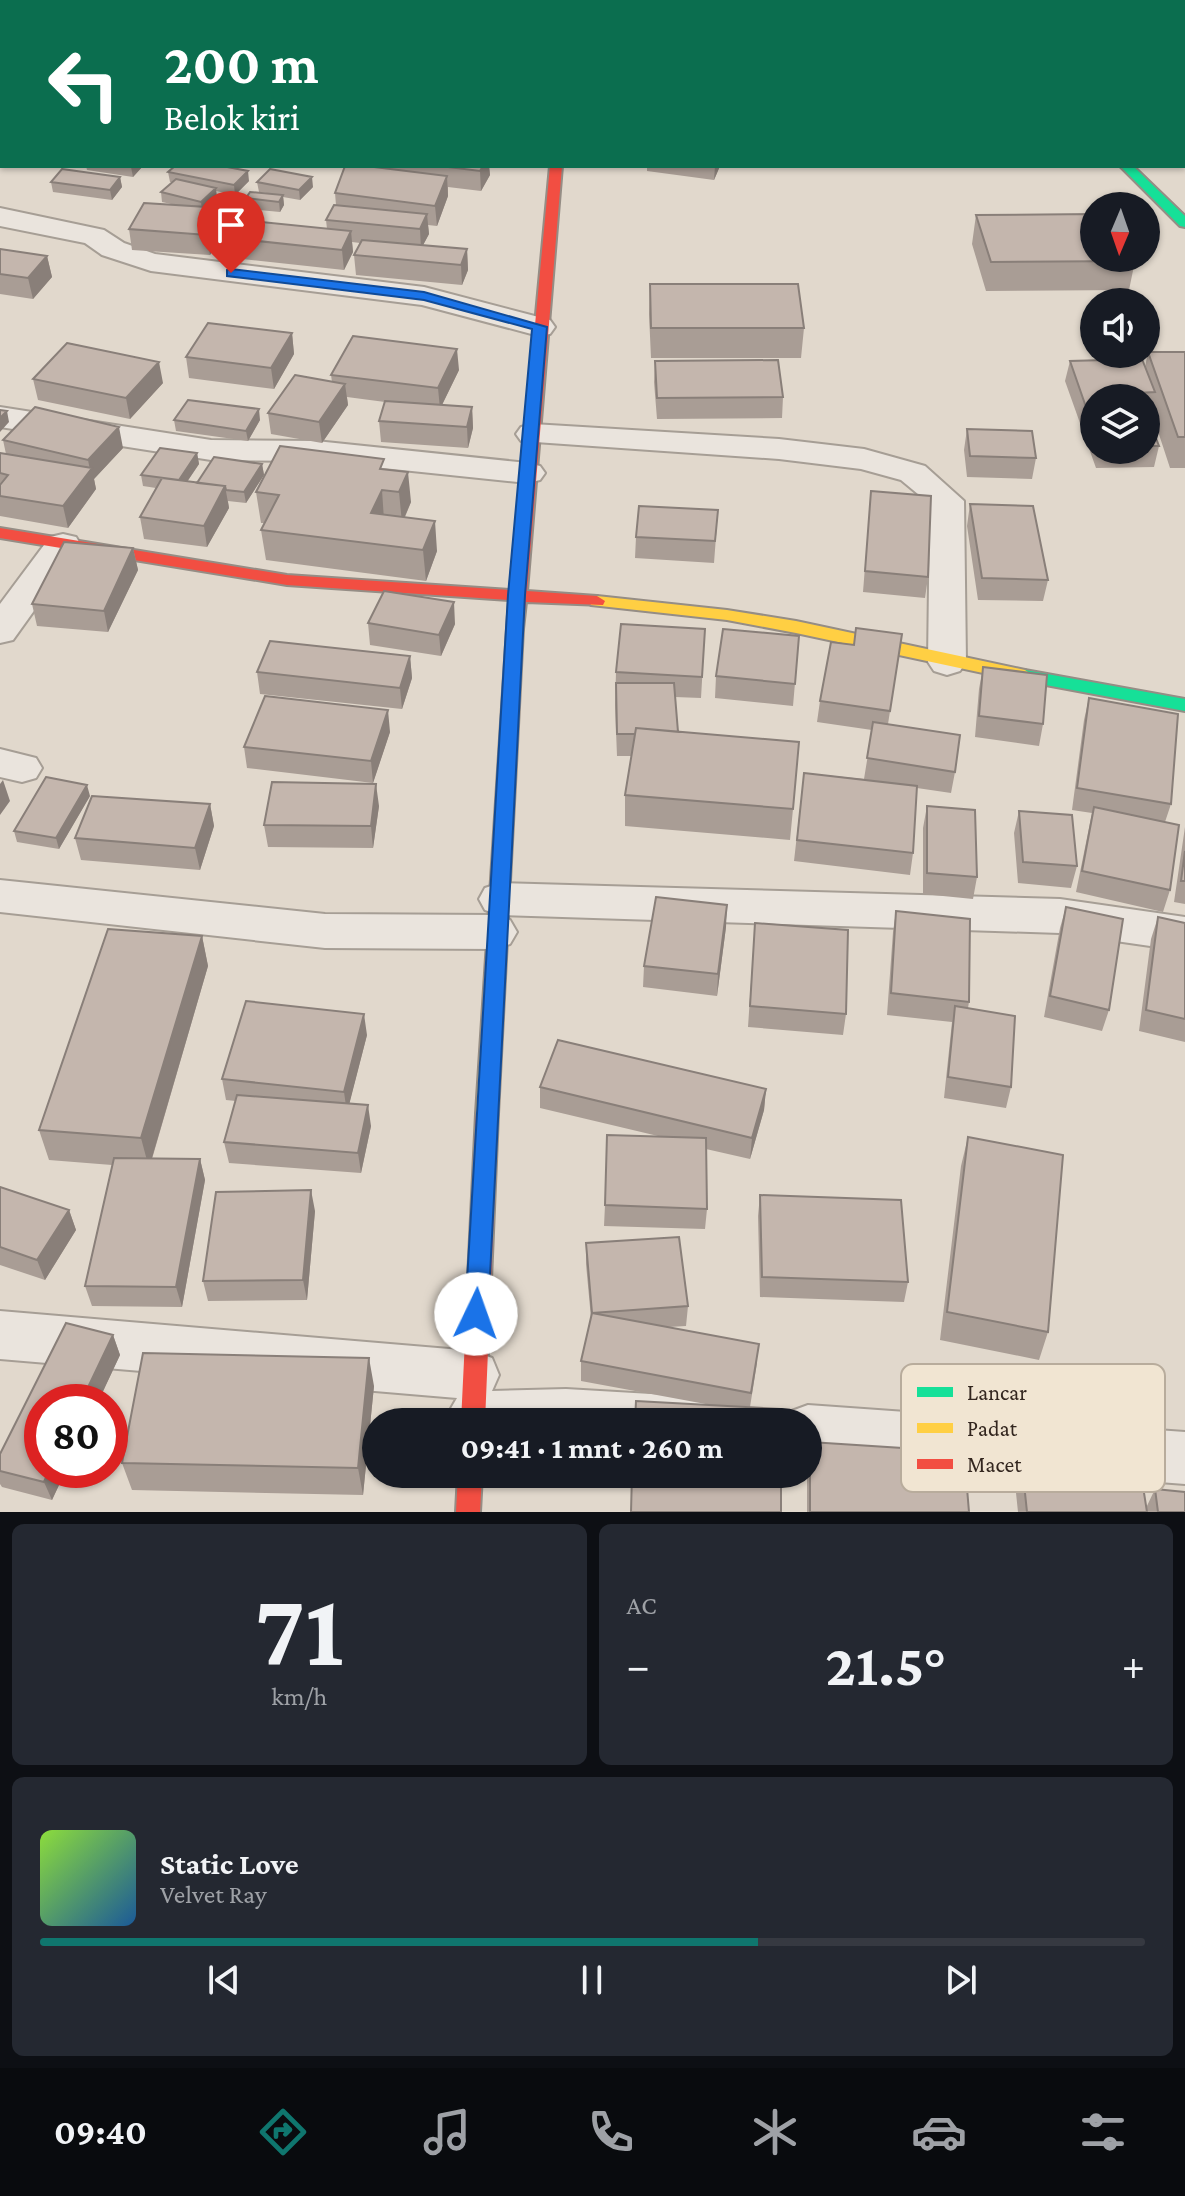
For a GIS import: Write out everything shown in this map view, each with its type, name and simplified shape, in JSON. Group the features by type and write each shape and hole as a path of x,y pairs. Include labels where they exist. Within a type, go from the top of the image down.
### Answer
{"main road":[{"path":"473,1405 517,595 556,168"},
{"path":"1128,168 1185,223"},
{"path":"0,533 287,580 517,595 727,615 947,662 1185,705"},
{"path":"468,1512 469,1488"}],"street":[{"path":"0,217 94,236 113,249 151,262 424,296 539,327"},
{"path":"0,417 211,450 316,451 528,473"},
{"path":"533,434 779,449 864,459 913,473 947,501 947,662"},
{"path":"0,631 63,545"},
{"path":"0,896 325,931 498,916 1060,916 1185,934"},
{"path":"0,1335 504,1408"},
{"path":"822,1431 901,1437"},
{"path":"1165,1457 1185,1458"}],"building":[{"path":"173,168 248,171 234,185 168,172"},
{"path":"344,168 382,168 447,176 435,206 335,193"},
{"path":"62,169 120,177 110,190 51,182"},
{"path":"270,169 312,177 299,190 257,182"},
{"path":"176,179 216,188 201,202 161,192"},
{"path":"250,192 283,195 279,202 246,198"},
{"path":"144,203 222,208 207,235 129,229"},
{"path":"334,205 427,214 420,229 326,220"},
{"path":"1080,214 1080,261 991,262 976,215"},
{"path":"231,219 351,231 342,250 220,237"},
{"path":"362,240 467,249 461,265 354,255"},
{"path":"0,249 47,256 28,278 0,274"},
{"path":"650,284 798,284 804,328 651,328"},
{"path":"208,323 292,333 271,368 186,357"},
{"path":"353,336 457,349 438,388 331,375"},
{"path":"67,343 159,362 126,398 33,379"},
{"path":"1160,352 1185,352 1185,437 1178,437 1154,368 1160,368"},
{"path":"778,360 783,397 657,398 655,361"},
{"path":"1070,361 1080,361 1080,368 1146,368 1152,384 1080,384 1080,390"},
{"path":"295,375 345,384 319,422 268,413"},
{"path":"188,400 259,409 246,431 174,420"},
{"path":"385,401 472,407 467,427 379,421"},
{"path":"35,407 119,427 88,460 3,440"},
{"path":"967,429 1032,431 1036,458 970,456"},
{"path":"280,446 384,459 380,469 408,472 399,492 382,490 371,513 435,521 423,550 261,530 279,495 256,492"},
{"path":"160,448 197,453 179,480 141,475"},
{"path":"0,453 92,468 63,506 0,496 0,485 8,475 0,473"},
{"path":"214,457 262,464 244,492 197,483"},
{"path":"162,478 225,486 204,526 140,517"},
{"path":"871,491 931,496 928,577 865,571"},
{"path":"970,504 1033,506 1048,580 982,578"},
{"path":"639,506 718,510 715,541 636,537"},
{"path":"64,542 133,548 104,611 32,604"},
{"path":"384,591 454,602 439,635 368,623"},
{"path":"621,624 705,629 702,677 616,672"},
{"path":"856,628 902,634 890,711 820,701 831,642 854,645"},
{"path":"723,629 799,636 795,684 716,676"},
{"path":"270,641 410,656 400,688 257,672"},
{"path":"983,667 1047,675 1043,724 979,716"},
{"path":"616,683 674,683 678,732 636,728 635,734 617,734"},
{"path":"265,696 388,710 371,761 244,747"},
{"path":"1089,698 1178,714 1171,804 1077,788"},
{"path":"873,722 960,735 955,772 867,758"},
{"path":"636,728 799,742 793,809 625,795"},
{"path":"804,773 917,786 913,853 797,840"},
{"path":"46,777 87,785 56,838 14,831"},
{"path":"272,782 376,784 371,826 264,825"},
{"path":"92,796 210,804 195,848 75,838"},
{"path":"927,806 975,810 977,877 927,873"},
{"path":"1094,807 1179,825 1170,890 1082,871"},
{"path":"1019,811 1072,815 1077,866 1023,862"},
{"path":"1185,851 1185,881 1181,881"},
{"path":"656,897 727,905 718,974 644,966"},
{"path":"1066,907 1123,919 1109,1010 1050,996"},
{"path":"896,911 970,919 969,1002 891,993"},
{"path":"1158,917 1185,923 1185,1019 1146,1010"},
{"path":"755,923 848,930 846,1014 750,1006"},
{"path":"108,929 202,936 141,1138 39,1130"},
{"path":"246,1001 364,1014 344,1092 222,1079"},
{"path":"955,1006 1015,1016 1011,1087 948,1077"},
{"path":"558,1040 766,1089 752,1138 540,1087"},
{"path":"237,1095 368,1105 358,1153 224,1142"},
{"path":"607,1135 706,1138 707,1209 605,1205"},
{"path":"968,1137 1063,1155 1048,1332 947,1312"},
{"path":"114,1158 200,1159 176,1287 85,1286"},
{"path":"0,1187 69,1210 37,1260 0,1247"},
{"path":"311,1190 303,1280 203,1281 216,1192"},
{"path":"760,1195 901,1200 908,1282 762,1277"},
{"path":"679,1237 688,1306 592,1313 586,1243"},
{"path":"592,1313 759,1344 751,1393 581,1361"},
{"path":"66,1323 113,1335 90,1384 35,1384"},
{"path":"143,1353 369,1358 358,1468 128,1463 128,1432"},
{"path":"636,1401 762,1408 636,1408"},
{"path":"24,1406 24,1477 0,1471 0,1454"},
{"path":"822,1443 901,1448 901,1492 967,1492 969,1512 810,1512 810,1488 822,1488"},
{"path":"632,1488 781,1488 781,1512 631,1512"},
{"path":"1025,1492 1144,1492 1147,1512 1027,1512"},
{"path":"1155,1492 1185,1492 1185,1512 1158,1512"}],"traffic: fast":[{"path":"1128,168 1185,223"},
{"path":"1025,676 1185,705"}],"traffic: slow":[{"path":"597,601 727,615 796,627 1025,676"},
{"path":"487,1114 515,629"}],"traffic: jam":[{"path":"515,629 556,168"},
{"path":"0,533 287,580 597,601"},
{"path":"474,1408 487,1114"},
{"path":"468,1512 469,1488"}],"route":[{"path":"231,273 424,296 539,327 533,434 523,504 500,899 495,932 476,1314"}]}
